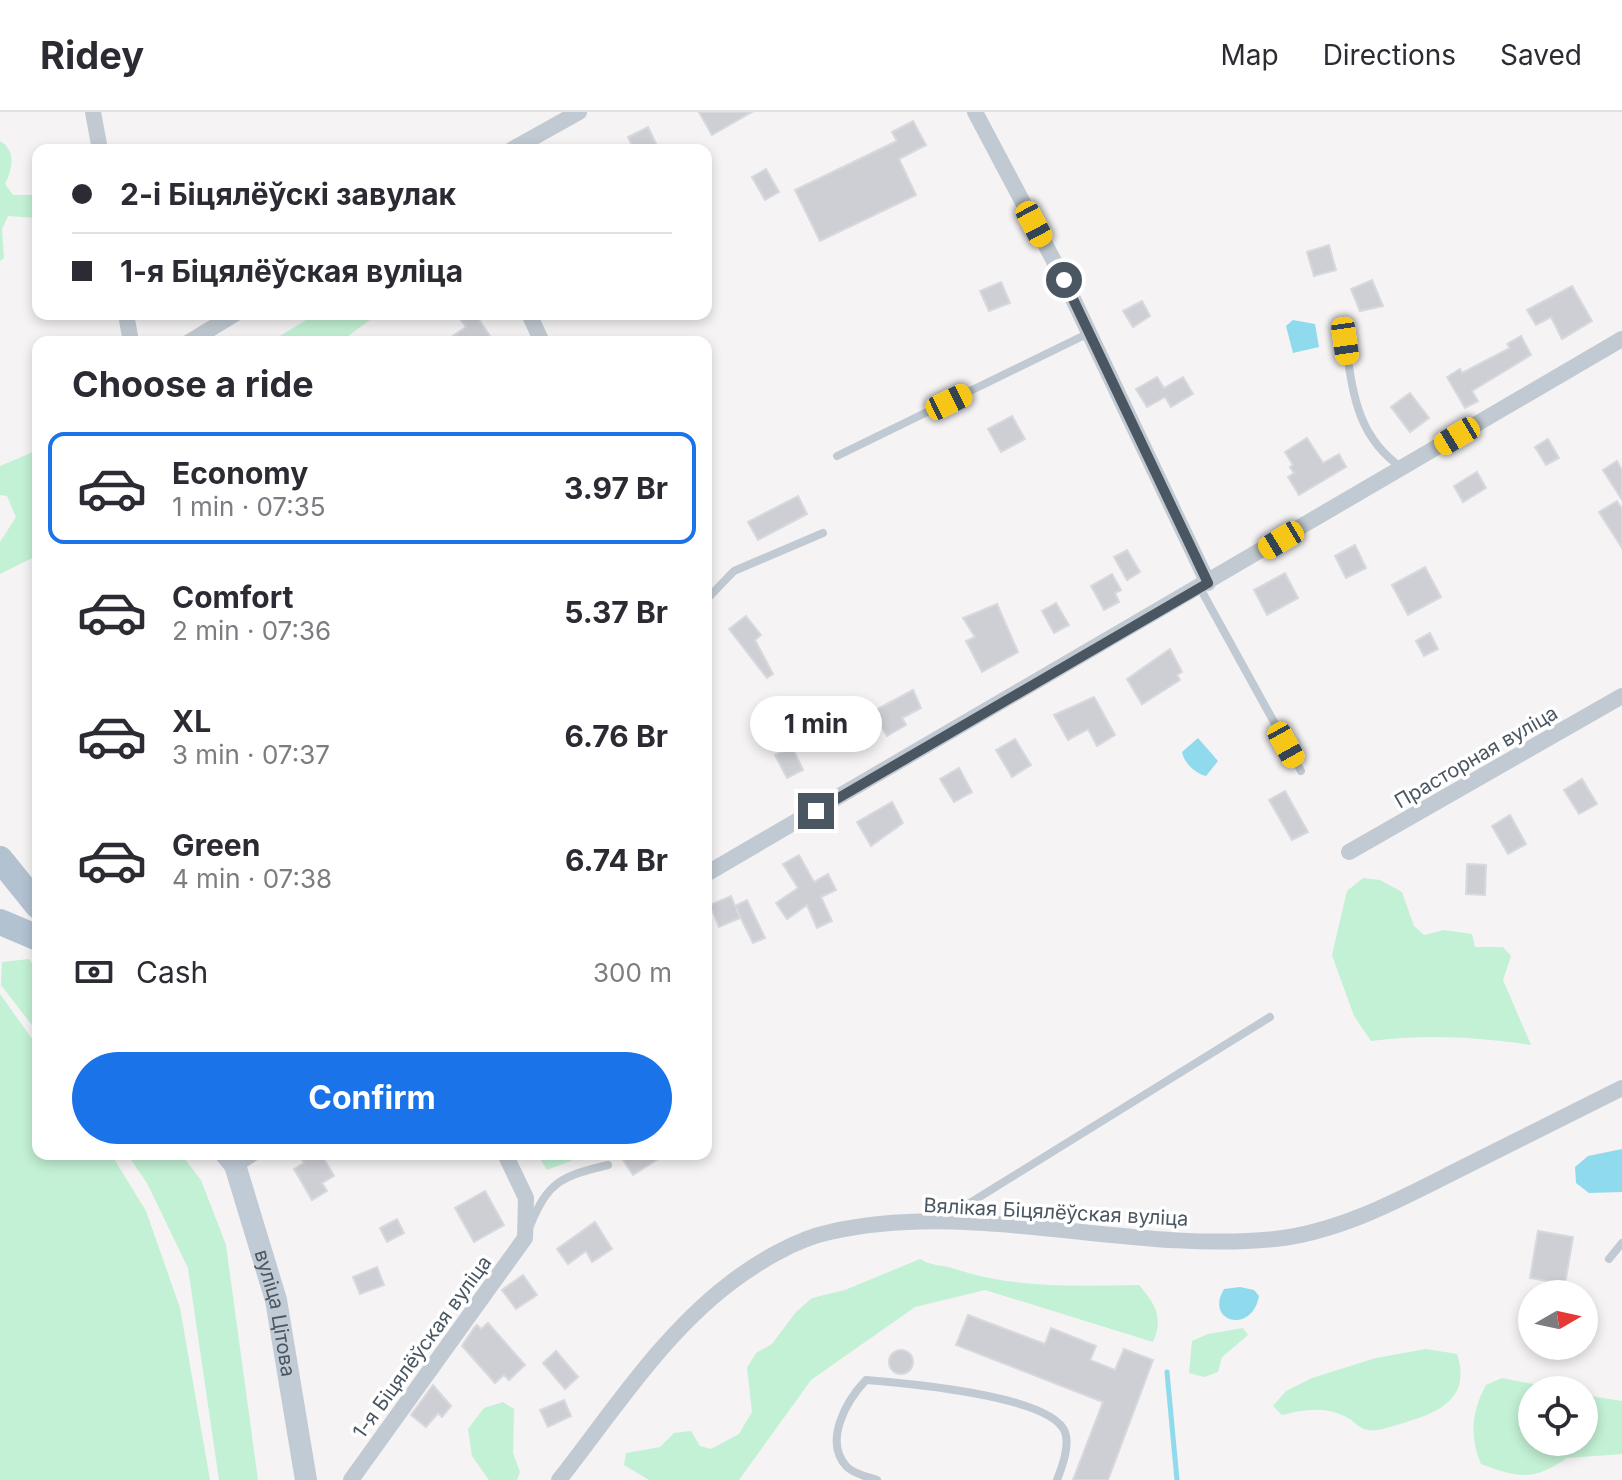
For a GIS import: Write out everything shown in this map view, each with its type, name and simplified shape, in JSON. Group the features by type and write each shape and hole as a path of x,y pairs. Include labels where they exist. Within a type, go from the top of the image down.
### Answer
{"main road":[{"path":"0,859 32,899"},
{"path":"0,922 32,935"},
{"name":"вуліца Цітова","path":"239,1160 276,1300 306,1480"}],"street":[{"path":"93,112 99,144"},
{"path":"522,144 579,112"},
{"path":"975,112 1089,333 1204,586"},
{"path":"199,336 225,320"},
{"path":"712,871 1204,586 1622,339"},
{"name":"Прасторная вуліца","path":"1349,852 1622,696"},
{"name":"Вялікая Біцялёўская вуліца","path":"559,1480 666,1345 729,1285 797,1244 828,1232 884,1224 937,1224 1196,1240 1277,1239 1370,1214 1622,1088"},
{"path":"508,1160 526,1198 525,1238"},
{"name":"1-я Біцялёўская вуліца","path":"351,1480 525,1238"}],"lane":[{"path":"837,456 1089,333"},
{"path":"1345,341 1355,407 1381,454 1402,469"},
{"path":"712,594 734,571 823,533"},
{"path":"1204,586 1301,771"},
{"path":"937,1224 1270,1017"},
{"path":"525,1238 541,1198 558,1180 608,1165"},
{"path":"1609,1259 1622,1243"},
{"path":"877,1480 848,1469 836,1450 840,1422 854,1392 866,1380 921,1384 997,1396 1058,1421 1066,1433 1064,1458 1057,1480"}],"green space":[{"path":"0,141 11,155 5,184 13,195 32,195 32,218 8,216 2,229 4,258 0,261"},
{"path":"306,320 370,320 348,336 280,336"},
{"path":"32,453 32,558 0,574 0,542 16,517 7,496 0,495 0,466"},
{"path":"1363,878 1380,880 1402,892 1414,926 1424,935 1444,930 1472,934 1475,947 1503,947 1511,956 1503,980 1531,1045 1451,1037 1371,1041 1354,1016 1332,955 1347,891"},
{"path":"29,959 32,963 32,1025 1,985 2,962"},
{"path":"0,994 32,1039 32,1160 115,1160 146,1211 180,1308 210,1480 0,1480"},
{"path":"131,1160 186,1160 201,1180 226,1245 258,1480 219,1480 188,1268 147,1183"},
{"path":"541,1160 573,1160 547,1170"},
{"path":"920,1259 978,1275 1023,1283 1139,1285 1158,1318 1153,1342 985,1290 915,1307 811,1380 739,1480 649,1480 624,1465 626,1453 660,1447 674,1433 691,1431 700,1446 711,1449 739,1434 752,1412 747,1368 756,1353 772,1344 796,1312 812,1298 845,1290"},
{"path":"1243,1328 1248,1335 1222,1357 1218,1372 1204,1377 1189,1373 1192,1341 1208,1334"},
{"path":"1426,1349 1457,1354 1460,1383 1448,1402 1414,1420 1368,1430 1340,1414 1307,1410 1282,1415 1273,1406 1286,1391 1312,1378 1376,1358"},
{"path":"1502,1378 1518,1381 1518,1456 1594,1456 1567,1458 1546,1470 1527,1475 1481,1464 1475,1444 1474,1424 1486,1385"},
{"path":"1598,1397 1622,1401 1622,1454 1598,1456"},
{"path":"503,1402 514,1409 513,1453 520,1472 517,1480 489,1480 472,1456 468,1429 484,1408"}],"water":[{"path":"1293,320 1315,324 1319,347 1293,353 1286,326"},
{"path":"1198,738 1218,761 1206,776 1191,767 1182,752"},
{"path":"1622,1149 1622,1192 1589,1193 1576,1183 1575,1167 1588,1156"},
{"path":"1240,1287 1254,1290 1259,1296 1248,1316 1231,1320 1220,1310 1219,1300 1224,1289"}],"building":[{"path":"699,112 752,112 712,135"},
{"path":"913,121 926,145 899,159 916,195 820,241 795,190 897,141 892,132"},
{"path":"648,127 656,144 631,144 628,137"},
{"path":"766,169 779,192 765,200 752,177"},
{"path":"1329,245 1336,270 1314,276 1307,252"},
{"path":"1372,280 1383,306 1360,311 1351,289"},
{"path":"1001,282 1010,303 989,311 980,291"},
{"path":"1572,286 1592,321 1562,339 1551,317 1536,325 1527,310"},
{"path":"1142,301 1150,316 1133,327 1123,311"},
{"path":"461,320 479,320 490,336 453,336 466,327"},
{"path":"1521,336 1531,355 1472,391 1478,401 1465,408 1447,377 1460,369 1462,373 1510,348 1507,344"},
{"path":"1157,377 1164,388 1183,377 1193,394 1171,407 1165,397 1147,407 1136,389"},
{"path":"1410,393 1429,418 1410,432 1391,407"},
{"path":"1012,416 1025,439 1001,452 988,429"},
{"path":"1307,438 1323,463 1339,454 1346,467 1299,495 1288,477 1294,473 1285,452"},
{"path":"1548,439 1559,458 1546,465 1535,447"},
{"path":"1617,461 1622,470 1622,500 1603,470"},
{"path":"1477,472 1486,488 1463,502 1454,486"},
{"path":"798,496 807,514 758,540 748,522"},
{"path":"1617,501 1622,509 1622,548 1599,512"},
{"path":"1355,545 1366,568 1346,578 1335,556"},
{"path":"1127,550 1140,572 1127,580 1114,557"},
{"path":"1425,567 1441,597 1408,615 1392,585"},
{"path":"1285,573 1298,598 1267,615 1254,590"},
{"path":"1112,574 1121,590 1115,593 1119,602 1104,610 1091,586"},
{"path":"1056,603 1069,625 1054,633 1042,611"},
{"path":"997,604 1018,652 982,672 966,641 975,637 963,618"},
{"path":"746,616 761,635 755,640 773,674 767,678 729,629"},
{"path":"1430,633 1438,649 1424,656 1416,641"},
{"path":"1170,649 1182,672 1177,675 1180,680 1142,704 1127,679"},
{"path":"913,690 921,708 902,718 906,725 887,736 872,712"},
{"path":"1094,697 1115,735 1097,746 1088,729 1068,740 1054,715"},
{"path":"1015,739 1031,765 1012,777 996,750"},
{"path":"792,747 803,770 787,778 775,755"},
{"path":"959,768 972,792 954,802 940,779"},
{"path":"1582,779 1597,804 1579,814 1564,790"},
{"path":"1285,791 1308,832 1292,840 1269,800"},
{"path":"892,802 903,823 871,846 857,822"},
{"path":"1510,815 1526,844 1508,854 1492,826"},
{"path":"799,855 814,882 828,874 836,890 821,897 832,921 817,928 807,905 787,919 776,903 798,888 783,864"},
{"path":"1467,864 1486,865 1485,895 1466,894"},
{"path":"731,896 735,906 747,900 765,938 753,943 736,908 740,918 719,927 712,904"},
{"path":"302,1160 325,1160 334,1176 322,1183 327,1191 312,1200 294,1169 304,1163"},
{"path":"623,1160 657,1160 633,1175"},
{"path":"485,1191 504,1225 474,1242 455,1208"},
{"path":"397,1219 404,1233 387,1242 380,1228"},
{"path":"595,1222 612,1249 592,1262 586,1251 568,1264 557,1249"},
{"path":"1538,1231 1573,1237 1566,1280 1530,1278"},
{"path":"377,1267 384,1285 360,1294 353,1277"},
{"path":"523,1275 537,1295 516,1309 502,1290"},
{"path":"968,1315 1045,1344 1051,1328 1096,1346 1090,1360 1115,1370 1124,1349 1153,1360 1108,1480 1073,1480 1103,1402 956,1345"},
{"path":"488,1323 525,1365 509,1380 504,1375 495,1383 462,1346 477,1325 481,1329"},
{"path":"901,1350 912,1357 913,1362 906,1373 901,1374 890,1367 889,1362 896,1351"},
{"path":"556,1351 578,1377 565,1389 543,1363"},
{"path":"433,1385 451,1406 442,1417 438,1413 426,1427 411,1415"},
{"path":"564,1400 571,1416 548,1427 540,1410"}],"waterway":[{"path":"1167,1372 1177,1480"}],"route":[{"path":"816,811 1208,583 1064,280"}]}
